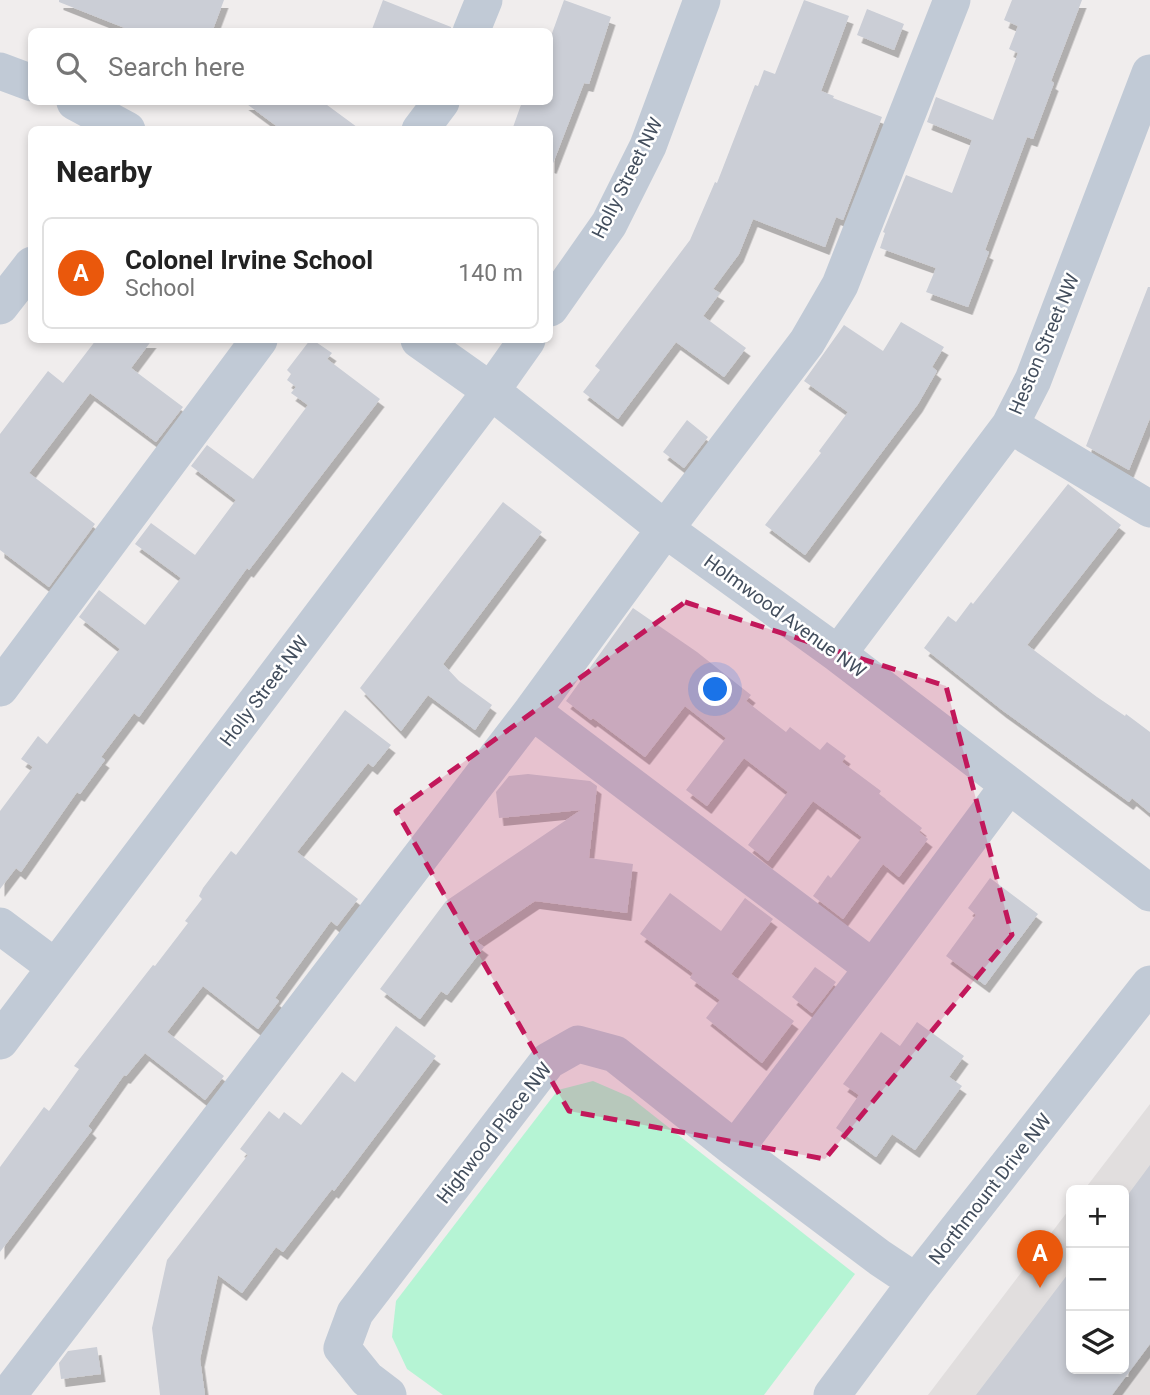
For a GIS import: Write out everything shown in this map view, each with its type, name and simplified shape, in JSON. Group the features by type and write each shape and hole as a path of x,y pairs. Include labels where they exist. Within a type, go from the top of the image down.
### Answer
{"street":[{"name":"Holly Street NW","path":"553,304 609,224 648,146 702,0"},
{"path":"13,1393 532,711 665,529 807,342 840,285 953,0"},
{"path":"0,71 28,82"},
{"name":"Heston Street NW","path":"838,654 1010,425 1033,380 1150,73"},
{"path":"81,105 120,126"},
{"path":"423,126 439,105"},
{"path":"0,306 28,270"},
{"path":"0,688 257,343"},
{"name":"Holmwood Avenue NW","path":"423,343 491,391 665,529 838,654 1150,893"},
{"name":"Holly Street NW","path":"0,1041 525,343"},
{"path":"1010,425 1150,509"},
{"path":"532,711 873,968"},
{"path":"736,1149 1009,785"},
{"path":"0,926 55,967"},
{"name":"Northmount Drive NW","path":"832,1395 916,1282 1150,984"},
{"name":"Highwood Place NW","path":"388,1395 367,1379 342,1348 355,1313 548,1061 578,1044 615,1054 736,1149 916,1282"}],"highlighted area":[{"path":"685,602 946,686 1012,935 825,1159 569,1111 396,811"}],"shaded area":[{"path":"1150,1104 1150,1395 928,1395 1066,1214 1066,1374 1129,1374 1129,1185 1088,1185"}],"green space":[{"path":"593,1081 630,1097 855,1274 764,1395 443,1395 407,1369 392,1337 396,1301 558,1090"}],"building":[{"path":"224,0 214,28 125,28 59,2"},
{"path":"383,0 451,27 451,28 372,28"},
{"path":"564,0 611,17 589,84 584,83 553,163 553,126 513,126 521,105 553,105 553,31"},
{"path":"804,0 849,16 821,91 882,117 843,220 836,217 825,247 753,219 739,254 713,289 720,293 703,316 746,348 724,377 676,342 618,419 583,392 600,370 595,366 690,240 715,182 717,183 755,85 758,86 764,70 775,74"},
{"path":"1012,0 1082,0 1051,81 1054,83 1033,139 1027,137 985,250 989,252 968,307 926,292 936,268 880,248 885,233 883,232 906,175 952,193 972,140 927,122 936,97 993,120 1018,53 1009,49 1018,26 1004,20"},
{"path":"867,9 904,24 894,50 857,35"},
{"path":"248,105 327,105 356,126 277,126"},
{"path":"1148,287 1150,418 1129,470 1086,446"},
{"path":"901,322 944,347 932,367 937,371 918,404 805,555 765,525 821,453 819,451 848,412 804,381 844,325 883,351"},
{"path":"94,343 150,343 131,368 183,407 156,442 90,393 29,473 95,524 49,587 0,550 0,434 48,371 63,383"},
{"path":"308,343 317,343 332,353 327,359 380,399 249,570 247,568 139,717 134,713 101,757 105,760 80,794 77,792 21,872 16,868 0,889 0,811 33,767 21,759 38,736 47,744 120,649 79,617 99,590 145,625 181,578 135,544 151,523 195,555 236,500 191,466 207,445 253,479 308,405 291,393 296,387 287,380 291,374 287,370"},
{"path":"687,420 708,437 684,468 663,452"},
{"path":"1068,484 1121,525 1027,645 1150,732 1150,813 1132,798 1129,802 1002,710 924,648 948,616 956,622 971,602 973,604"},
{"path":"503,502 542,532 443,664 459,681 492,705 475,730 428,695 401,731 360,688"},
{"path":"633,608 697,652 751,695 746,701 786,732 790,727 820,750 827,742 846,756 842,762 881,791 879,794 922,828 919,832 928,839 899,877 883,864 843,919 813,896 828,875 831,878 862,837 813,801 768,861 748,845 788,792 744,758 707,806 686,790 726,738 685,706 645,757 566,701"},
{"path":"345,710 391,745 373,767 368,763 297,852 358,899 337,926 331,921 275,998 279,1001 258,1029 203,986 167,1032 224,1076 205,1100 145,1053 126,1076 124,1075 88,1126 92,1130 0,1252 0,1167 44,1107 49,1111 79,1069 74,1066 188,923 185,921 202,899 199,896 203,888 231,851 236,855"},
{"path":"528,774 590,781 597,786 589,858 633,864 627,913 535,901 476,941 484,947 447,995 441,991 420,1019 380,989 446,901 581,810 499,818 496,792 509,776"},
{"path":"990,878 1038,914 985,985 946,956 976,915 968,908"},
{"path":"670,893 721,931 745,898 773,919 731,974 794,1021 762,1063 706,1018 720,1000 690,978 693,973 640,934"},
{"path":"815,967 836,982 812,1013 792,997"},
{"path":"917,1022 964,1056 949,1077 962,1086 915,1150 892,1134 876,1157 836,1128 859,1095 843,1084 881,1032 900,1046"},
{"path":"396,1026 436,1056 334,1191 332,1189 283,1252 276,1247 242,1293 218,1275 200,1359 205,1395 160,1395 152,1328 167,1260 248,1155 240,1149 269,1111 279,1119 284,1112 301,1125 342,1072 355,1082"},
{"path":"1150,1165 1150,1344 1129,1372 1129,1248 1129,1193"},
{"path":"1066,1277 1066,1374 1128,1374 1112,1395 976,1395"},
{"path":"97,1347 101,1374 61,1379 59,1363 68,1351"}],"place":[{"name":"Colonel Irvine School","path":"1040,1288"}]}
